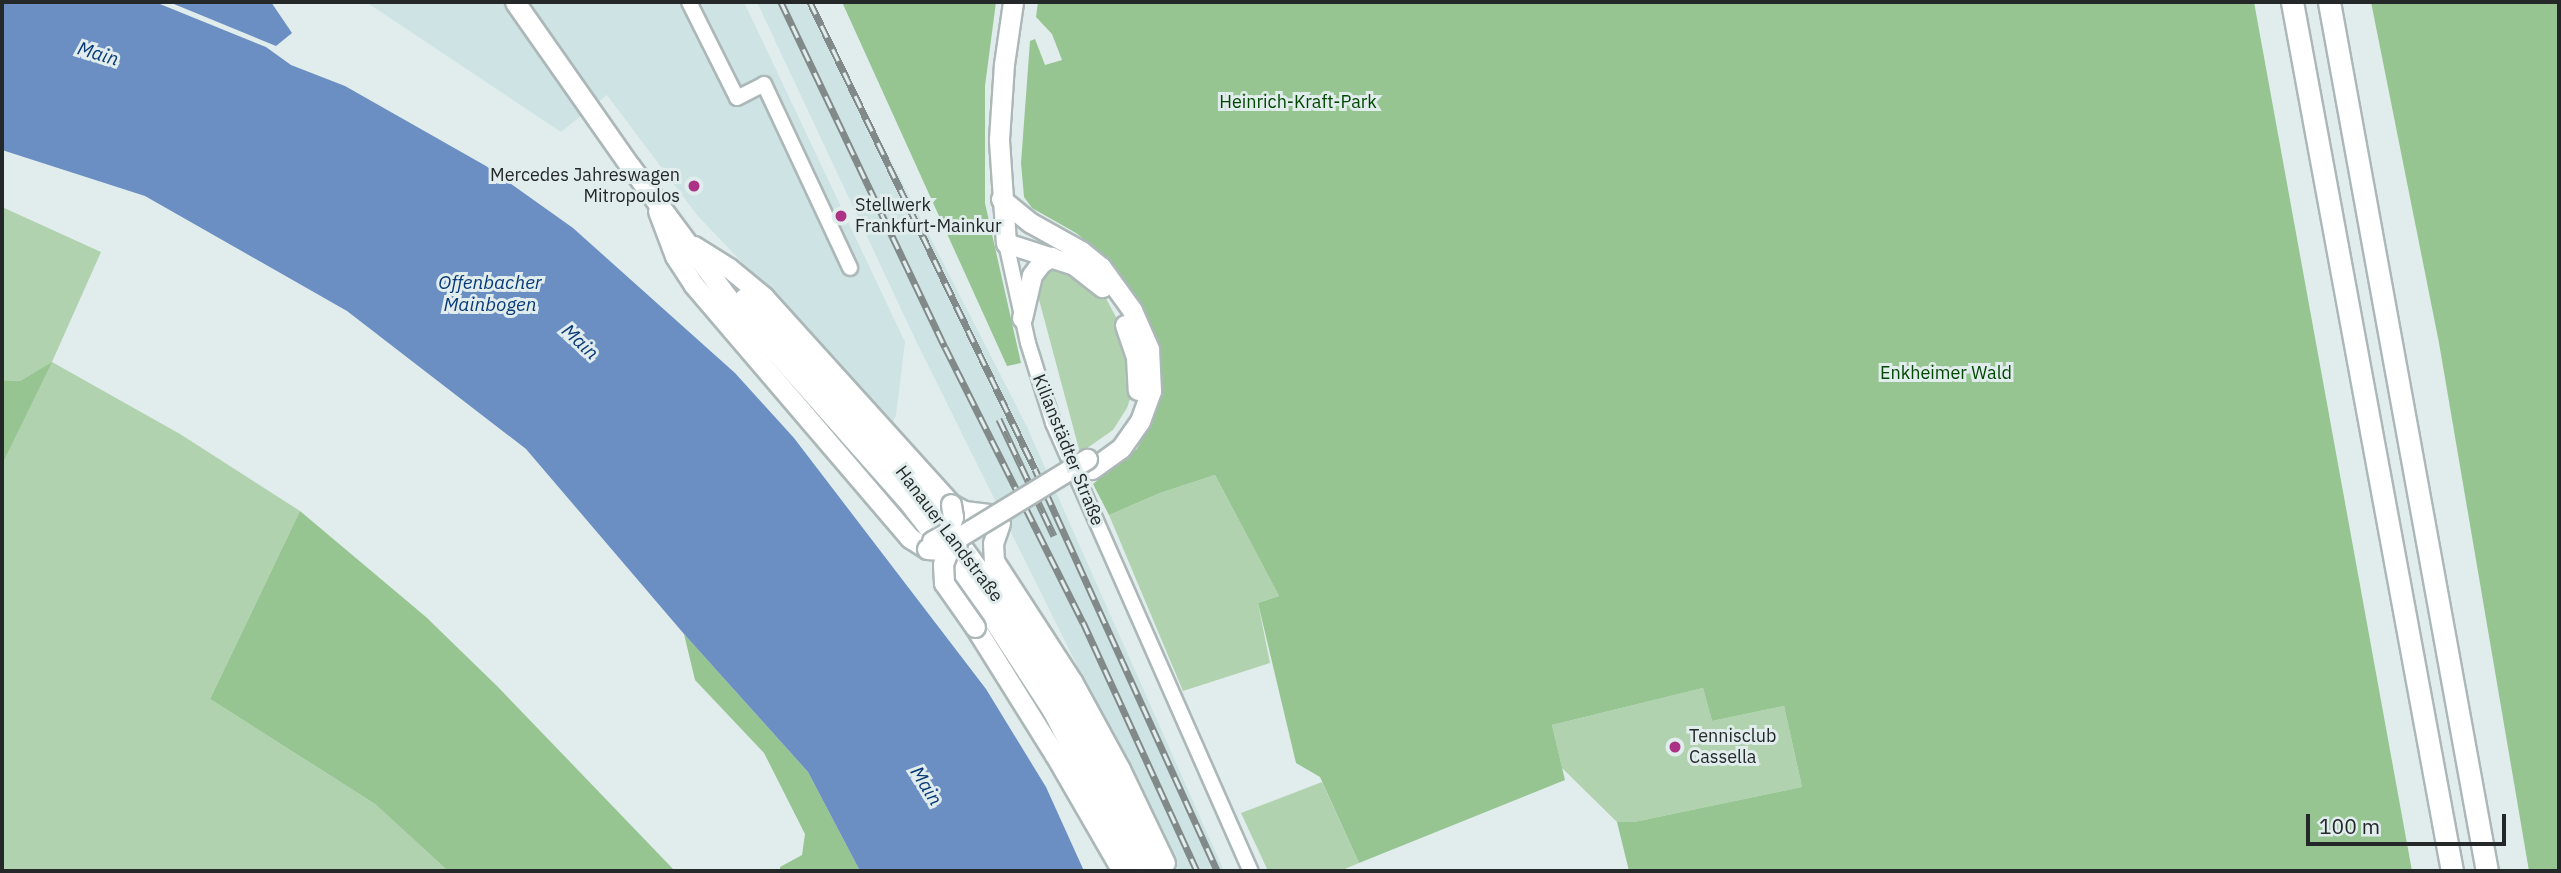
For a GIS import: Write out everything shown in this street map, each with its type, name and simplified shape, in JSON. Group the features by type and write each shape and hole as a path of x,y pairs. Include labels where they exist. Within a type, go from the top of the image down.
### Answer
{"highway":[{"path":"2292,2 2452,871"},
{"path":"2329,2 2487,871"}],"main road":[{"name":"Hanauer Landstraße","path":"515,2 728,298 906,499 961,570 1052,710 1105,806 1135,871"},
{"name":"Kilianstädter Straße","path":"1006,243 1001,200 1001,105 1013,2"},
{"path":"653,195 675,256 693,284 917,545 931,550 948,549 1121,448 1140,421 1151,391 1151,360 1137,319 1121,291 1090,258 1031,223 1001,200"},
{"path":"1006,243 1026,234 1060,238"},
{"name":"Hanauer Landstraße","path":"690,242 805,362 938,514 1014,620 1058,689 1155,871"},
{"path":"690,242 751,285 837,375 951,504 970,513 998,519"},
{"path":"1006,243 1081,268 1109,296 1128,332 1138,366 1136,399 1125,427 1090,464"},
{"path":"1022,318 1032,275 1041,263 1051,257"},
{"path":"917,545 935,541 948,532 953,517 951,504"},
{"path":"998,519 993,542 994,561 1059,660 1100,730 1168,871"},
{"path":"948,549 942,571 946,587 997,661 1122,871"}],"street":[{"path":"689,2 737,98 764,84 850,268"},
{"name":"Kilianstädter Straße","path":"1006,243 1022,318 1057,433 1251,871"}],"shaded area":[{"path":"366,2 744,2 905,342 896,415 891,428 791,314 697,215 607,95 561,132"},
{"path":"757,2 810,2 1027,427 1224,871 1179,871 917,343"}],"green space":[{"path":"842,2 996,2 985,86 985,203 1021,363 1007,366"},
{"name":"Enkheimer Wald","path":"1038,2 2254,2 2412,871 1629,871 1617,822 1634,822 1802,787 1784,706 1712,721 1703,688 1552,725 1565,780 1359,863 1320,777 1296,763 1258,603 1279,596 1215,475 1160,493 1109,515 1093,484 1137,449 1151,421 1161,374 1156,340 1141,306 1122,276 1101,253 1076,233 1032,208 1024,197 1021,163 1030,41 1035,39 1045,65 1062,60 1052,34 1036,17"},
{"path":"2371,2 2559,2 2559,871 2529,871 2439,343"},
{"path":"2,207 101,252 52,362 180,434 300,511 210,699 375,804 448,871 2,871 2,465 51,363 20,381 2,380"},
{"path":"1058,265 1101,289 1126,336 1131,396 1127,408 1113,430 1080,453 1037,292 1046,270"},
{"path":"52,362 2,465 2,380 20,381"},
{"path":"1215,475 1279,596 1258,603 1270,663 1183,691 1109,515 1160,493"},
{"path":"300,511 426,617 498,687 675,871 448,871 375,804 210,699"},
{"path":"684,634 808,772 860,871 780,871 780,867 802,855 805,834 764,753 695,680"},
{"name":"Tennisclub Cassella","path":"1703,688 1712,721 1784,706 1802,787 1634,822 1617,822 1562,768 1552,725"},
{"path":"1322,782 1359,863 1340,871 1268,871 1241,813"}],"water":[{"path":"2,2 155,2 266,47 291,65 345,86 486,166 573,228 735,373 794,438 986,689 1046,787 1084,871 860,871 808,772 684,634 526,449 347,311 145,196 2,150"},
{"path":"169,2 271,2 292,33 276,46"}],"railway":[{"path":"781,2 945,347 1083,622 1197,871"},
{"path":"810,2 1035,469 1217,871"},
{"path":"999,419 1054,536"}],"place":[{"name":"Mercedes Jahreswagen Mitropoulos","path":"694,186"},
{"name":"Stellwerk Frankfurt-Mainkur","path":"841,216"},
{"name":"Tennisclub Cassella","path":"1675,747"}],"water label":[{"name":"Main","path":"98,54"},
{"name":"Offenbacher Mainbogen","path":"490,294"},
{"name":"Main","path":"580,342"},
{"name":"Main","path":"926,786"}],"park label":[{"name":"Heinrich-Kraft-Park","path":"1298,102"}]}
